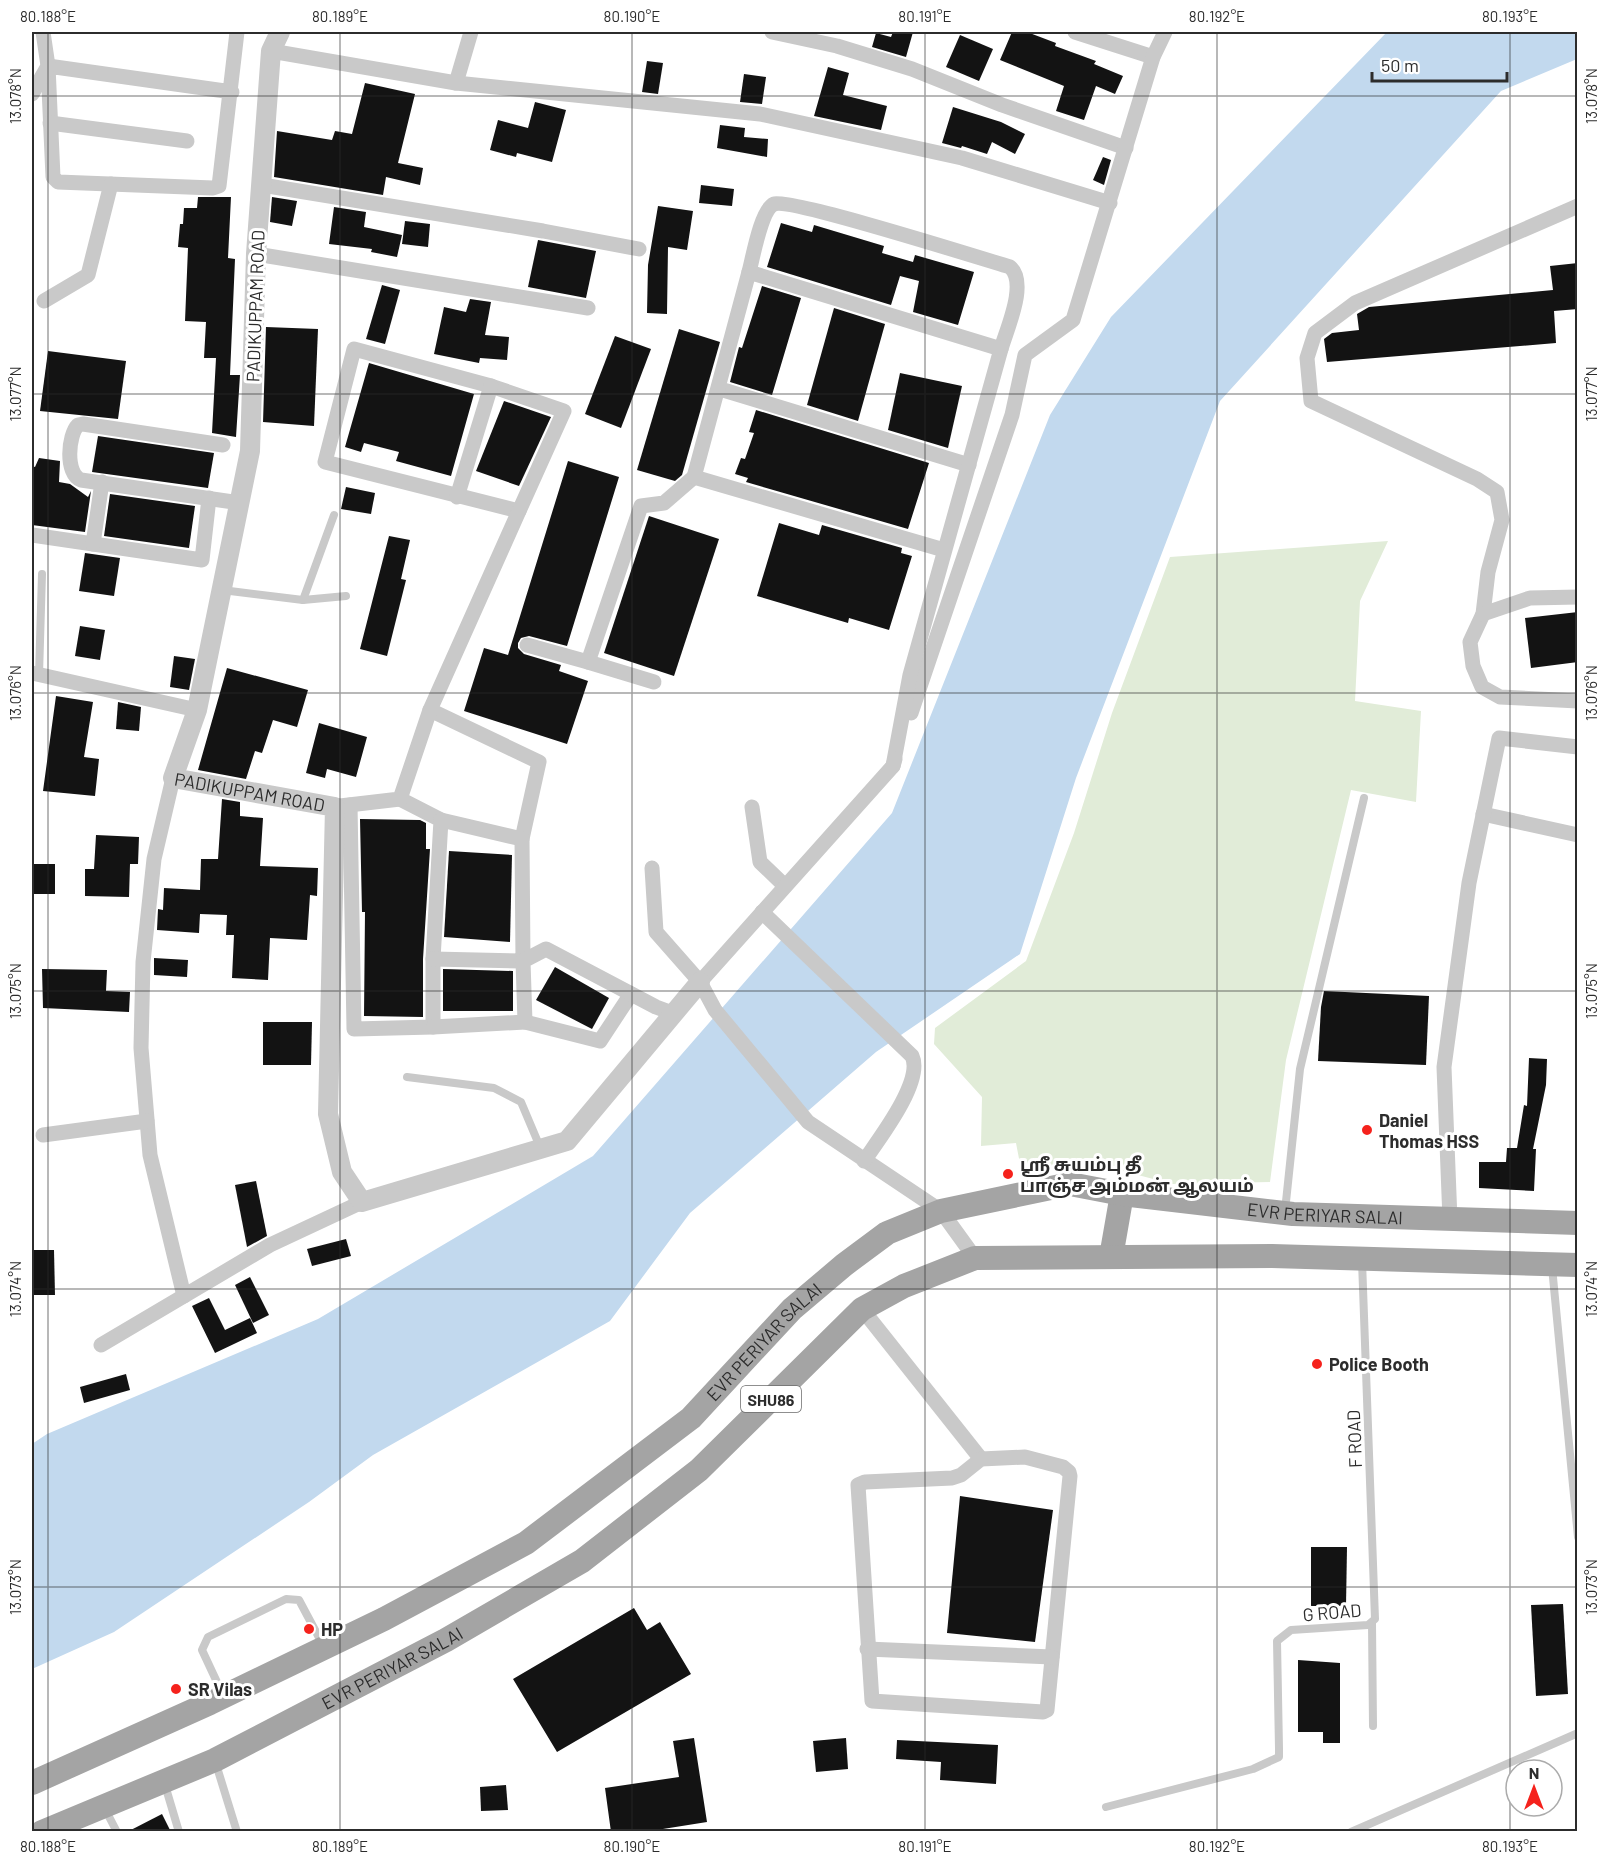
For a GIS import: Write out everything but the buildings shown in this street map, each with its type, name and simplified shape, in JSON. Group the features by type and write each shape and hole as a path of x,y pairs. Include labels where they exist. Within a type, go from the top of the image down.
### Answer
{"main road":[{"name":"EVR PERIYAR SALAI","path":"32,1783 224,1696 384,1619 526,1543 691,1418 792,1309 844,1265 887,1233 941,1211 1070,1184 1122,1194 1285,1213 1578,1223"},
{"path":"1111,1257 1122,1194"},
{"name":"EVR PERIYAR SALAI","path":"42,1832 215,1760 446,1640 582,1561 699,1470 862,1309 904,1286 975,1258 1362,1257 1578,1265"}],"street":[{"path":"43,32 48,66 53,177 58,182 213,188 219,186 232,92 237,32"},
{"name":"PADIKUPPAM ROAD","path":"280,32 271,51 256,254 250,451 196,710 174,778 342,806 328,1114 342,1172 362,1202"},
{"path":"456,83 471,32"},
{"path":"772,32 837,46 912,69 1002,105 1126,148"},
{"path":"1075,32 1153,57"},
{"path":"101,1345 270,1245 362,1202 567,1141 700,982 893,766 1012,415 1024,355 1073,320 1153,57 1165,32"},
{"path":"271,51 456,83 760,114 962,158 1110,203"},
{"path":"48,66 232,92"},
{"path":"32,94 48,66"},
{"path":"50,123 187,141"},
{"path":"44,301 88,275 111,184"},
{"path":"262,185 639,249"},
{"path":"588,662 641,506 664,503 694,477 720,388 766,210 775,203 787,203 1010,267 1016,272 1019,287 910,675 893,766"},
{"path":"1578,206 1355,303 1315,333 1307,358 1311,401 1477,479 1497,492 1502,520 1488,572 1483,614 1470,642 1473,666 1482,687 1500,698 1578,700"},
{"path":"256,254 588,308"},
{"path":"749,272 1001,349"},
{"path":"400,799 430,710 564,411 491,386 354,350 325,462 519,511"},
{"path":"457,497 491,386"},
{"path":"720,388 969,465"},
{"path":"223,445 108,426 78,425 72,434 73,474 81,480 240,503"},
{"path":"694,477 944,550"},
{"path":"93,544 102,483"},
{"path":"32,535 202,560 209,498"},
{"path":"1483,614 1530,598 1578,597"},
{"path":"527,645 654,682"},
{"path":"35,674 196,710"},
{"path":"430,710 539,762 522,838 525,1022"},
{"path":"1450,1220 1444,1067 1469,883 1499,738 1578,747"},
{"path":"174,778 154,859 143,962 141,1048 150,1155 184,1296"},
{"path":"522,838 441,820 400,799 342,806 354,1029 525,1022 600,1041 631,994"},
{"path":"752,807 760,862 785,886"},
{"path":"1483,814 1578,835"},
{"path":"432,1027 433,959 441,820"},
{"path":"652,868 656,932 700,982 715,1010 808,1122 941,1211 975,1258"},
{"path":"762,912 912,1056 916,1068 897,1110 864,1161"},
{"path":"433,959 523,961 546,949 631,994 675,1014"},
{"path":"43,1135 147,1121"},
{"path":"862,1309 981,1459"},
{"path":"1025,1457 1063,1467 1069,1472 1047,1708 1043,1712 872,1701 858,1485 865,1482 952,1478 961,1475 981,1459 1025,1457"},
{"path":"867,1649 1052,1657"}],"lane":[{"path":"303,600 334,515"},
{"path":"35,674 42,574"},
{"path":"222,590 303,600 346,596"},
{"path":"1285,1213 1300,1069 1364,798"},
{"path":"407,1077 494,1088 521,1102 541,1149"},
{"name":"F ROAD","path":"1362,1257 1373,1621 1373,1726"},
{"path":"1552,1264 1574,1454 1578,1537"},
{"path":"224,1696 202,1650 208,1637 227,1627 294,1598 299,1600 324,1648"},
{"name":"G ROAD","path":"1106,1807 1253,1769 1279,1756 1277,1641 1291,1630 1373,1621"},
{"path":"1351,1832 1578,1733"},
{"path":"215,1760 237,1832"},
{"path":"164,1781 179,1832"},
{"path":"104,1806 117,1832"}],"green space":[{"path":"1388,541 1360,601 1355,701 1421,711 1416,802 1351,790 1286,1060 1270,1182 1172,1184 1123,1171 1021,1169 1016,1143 981,1146 982,1097 934,1044 935,1028 1026,961 1074,833 1112,713 1170,557"}],"water":[{"path":"1387,32 1577,32 1577,59 1501,91 1220,401 1076,778 1020,954 876,1052 690,1213 610,1321 373,1455 309,1502 114,1632 32,1669 32,1444 47,1434 318,1319 593,1156 892,813 1050,415 1111,317"}],"place":[{"name":"Daniel Thomas HSS","path":"1367,1130"},
{"name":"ஶ்ரீ சுயம்பு தீ பாஞ்ச அம்மன் ஆலயம்","path":"1008,1174"},
{"name":"Police Booth","path":"1317,1364"},
{"name":"HP","path":"309,1629"},
{"name":"SR Vilas","path":"176,1689"}]}
